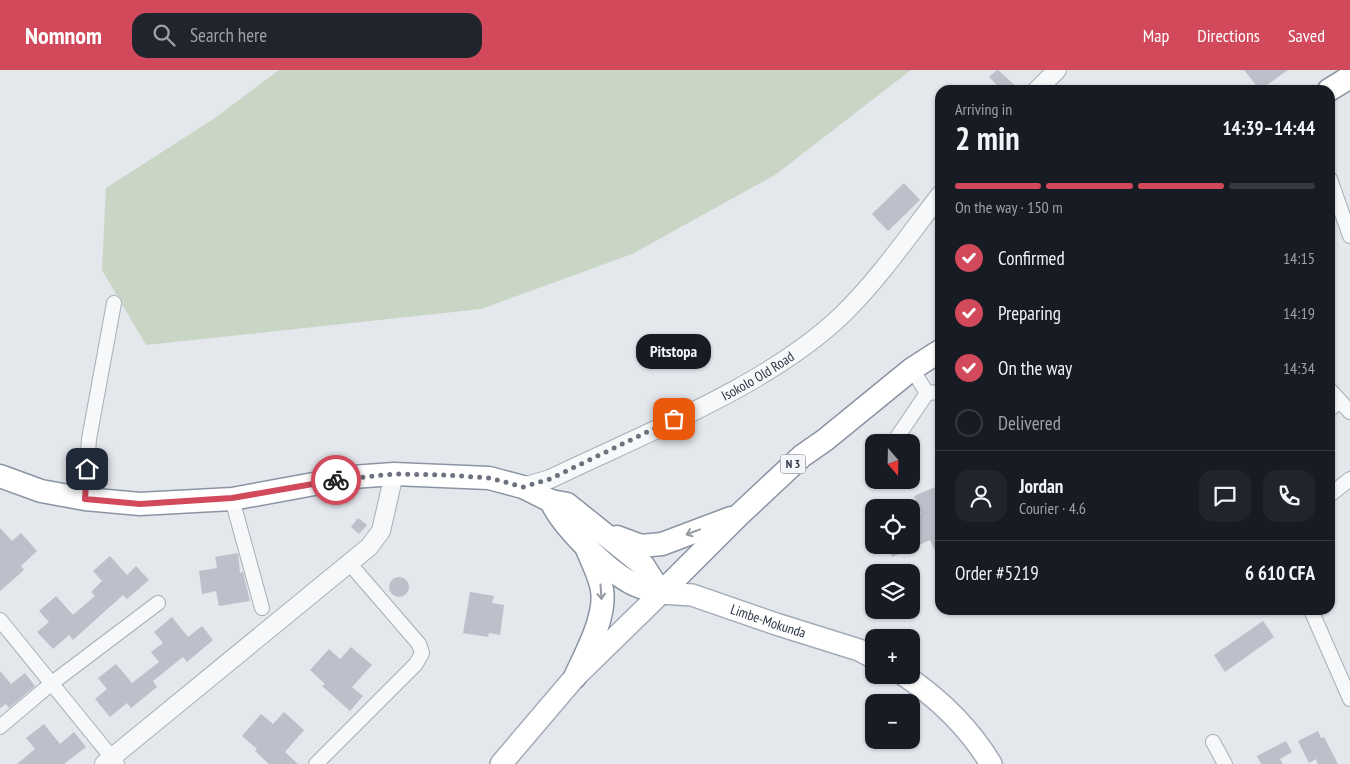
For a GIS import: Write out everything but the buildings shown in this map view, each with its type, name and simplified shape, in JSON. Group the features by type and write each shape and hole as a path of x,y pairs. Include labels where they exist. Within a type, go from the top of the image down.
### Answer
{"highway":[{"path":"1335,86 1350,77"},
{"name":"N 3","path":"661,593 739,515 802,456 825,440 912,369 935,354"},
{"path":"0,476 41,491 85,499 140,504 232,498 352,477 394,474 490,478 523,487 551,501 567,504 593,538 643,565 661,593"},
{"path":"593,538 641,546 655,545 739,515"},
{"path":"575,677 592,642 602,611 602,587 593,538"}],"main road":[{"name":"Limbe-Mokunda","path":"661,593 692,595 865,653"},
{"path":"502,764 575,677 661,593"},
{"path":"915,684 948,710 983,750 992,764"}],"street":[{"path":"1042,85 1057,70"},
{"path":"1335,193 1350,236"},
{"name":"Isokolo Old Road","path":"523,487 550,479 701,406 789,358 842,315 878,274 935,201"},
{"path":"85,499 90,439 114,303"},
{"path":"900,434 934,393 912,369"},
{"path":"1335,405 1350,412"},
{"path":"0,620 52,683 111,762 370,547 381,531 394,474"},
{"path":"1335,491 1350,479"},
{"path":"232,498 262,608"},
{"path":"316,764 416,664 422,653 419,644 350,564"},
{"path":"0,727 52,683 158,603"},
{"path":"1313,615 1350,699"},
{"path":"1212,742 1225,764"}],"green space":[{"path":"279,70 911,70 775,175 632,254 481,309 146,345 102,270 106,188 215,118"}],"way so far":[{"path":"336,480 394,474 447,475 490,478 523,487 550,479 674,419"}],"place":[{"name":"Pitstopa","path":"674,419"}],"route":[{"path":"87,469 85,499 140,504 232,498 336,480"}]}
